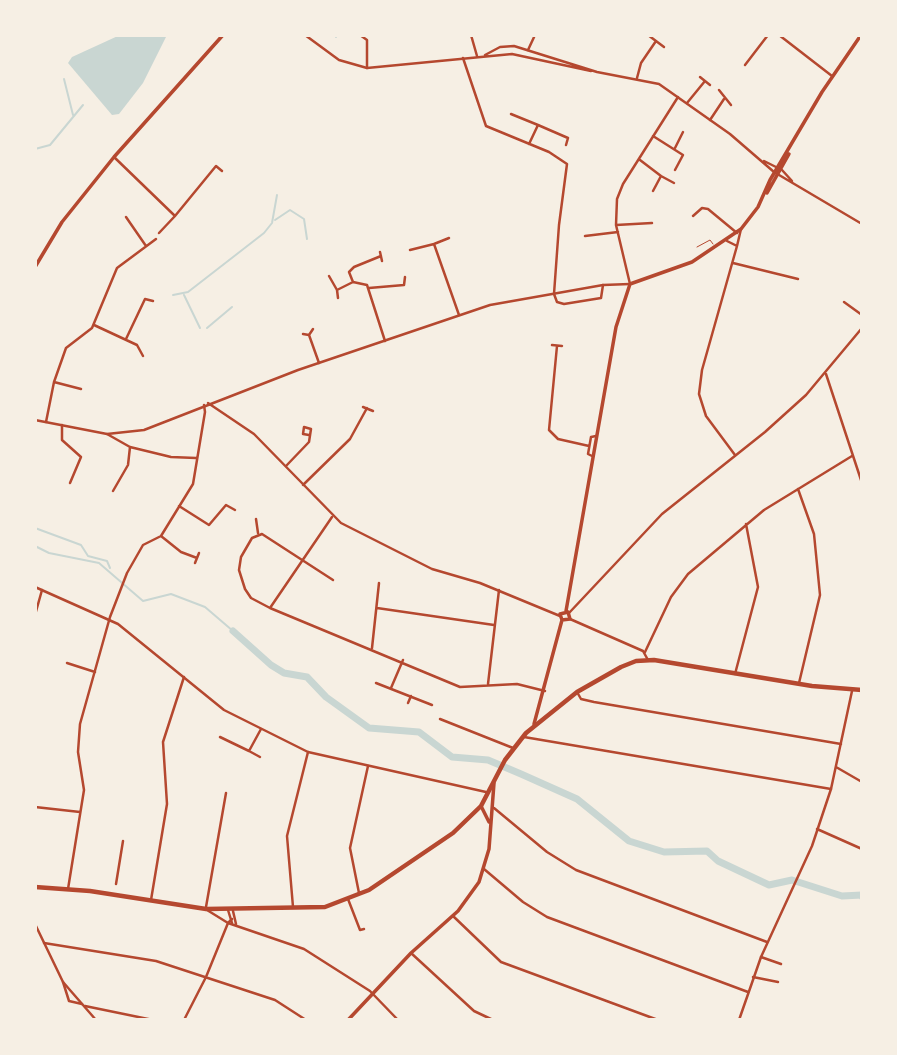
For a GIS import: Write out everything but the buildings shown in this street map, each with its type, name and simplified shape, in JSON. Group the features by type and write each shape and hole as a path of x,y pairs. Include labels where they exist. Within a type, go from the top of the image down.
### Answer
{"highway":[{"path":"35,887 230,911 325,907 359,894 427,851 481,806 513,748 533,726 577,692 621,667 648,660 798,684 861,690"}],"main road":[{"path":"35,267 62,222 114,157 223,35"},
{"path":"561,618 570,619 567,612 592,456 616,327 630,284 692,262 739,231 763,197 832,76 861,35"},
{"path":"533,726 545,691 561,618 567,612"},
{"path":"348,1020 411,953 466,902 484,869 491,831 495,780"},
{"path":"481,806 489,817 491,831"}],"street":[{"path":"305,35 340,60 367,68 512,54 581,71 595,71"},
{"path":"360,35 367,40 367,68"},
{"path":"471,35 477,56"},
{"path":"527,50 535,35"},
{"path":"648,35 664,47"},
{"path":"745,65 768,35"},
{"path":"779,35 832,76"},
{"path":"637,78 641,62 656,41"},
{"path":"485,55 507,46 595,71 659,84 794,183 862,225"},
{"path":"536,60 537,53"},
{"path":"463,58 484,123 567,164 554,294 557,302 564,304 601,298 603,285"},
{"path":"700,78 710,85"},
{"path":"687,103 705,81"},
{"path":"710,120 726,96 719,90"},
{"path":"35,420 107,434 144,430 208,403 459,315 544,295 603,285 630,284 617,225 619,192 678,97"},
{"path":"724,99 731,105"},
{"path":"512,114 568,138 566,145"},
{"path":"529,144 537,124"},
{"path":"674,149 683,132"},
{"path":"653,136 683,155 675,170"},
{"path":"114,157 175,216"},
{"path":"640,160 674,183"},
{"path":"159,233 216,166 222,171"},
{"path":"653,191 661,176"},
{"path":"693,216 702,208 708,209 739,231 733,263 702,370 699,394 706,416 735,455"},
{"path":"643,216 645,223"},
{"path":"126,217 146,246"},
{"path":"617,225 652,223"},
{"path":"586,236 618,232"},
{"path":"410,250 449,238"},
{"path":"46,422 54,382 66,348 86,335 94,325 117,268 156,239"},
{"path":"727,241 737,246"},
{"path":"434,244 459,315"},
{"path":"353,282 349,272 354,267 381,257"},
{"path":"733,263 798,279"},
{"path":"329,276 337,290 338,298"},
{"path":"369,288 404,285 405,277"},
{"path":"337,290 353,282 363,283 369,288 385,341"},
{"path":"544,295 545,302"},
{"path":"126,339 145,299 153,301"},
{"path":"844,302 862,315"},
{"path":"94,325 137,345 143,356"},
{"path":"567,612 662,514 786,414 826,373 862,328"},
{"path":"309,335 313,329"},
{"path":"303,334 309,335"},
{"path":"309,335 319,363"},
{"path":"552,345 559,346 547,425 555,438 589,446"},
{"path":"826,373 862,483"},
{"path":"54,382 81,388"},
{"path":"208,403 246,427 332,517 359,534 432,569 499,590 561,618"},
{"path":"68,889 83,790 78,733 94,672 127,573 139,550 161,536 193,484 204,405"},
{"path":"303,485 350,439 365,408 373,411"},
{"path":"62,425 62,440 81,457 70,483"},
{"path":"107,434 130,447 171,457 196,458"},
{"path":"286,466 308,445 309,435"},
{"path":"592,456 588,455 589,446 592,436 596,436"},
{"path":"113,491 128,465 130,447"},
{"path":"645,652 680,583 746,524 852,456"},
{"path":"798,489 814,534 820,595 798,684"},
{"path":"179,506 209,525 226,505 235,510"},
{"path":"270,608 332,517"},
{"path":"256,519 258,534 244,550 240,577 251,598 403,660 460,687 517,684 545,691"},
{"path":"734,674 758,587 746,524"},
{"path":"258,534 265,534 333,580"},
{"path":"161,536 181,552 197,558"},
{"path":"195,563 199,553"},
{"path":"372,648 379,583"},
{"path":"35,587 110,620 224,710 308,752 489,791"},
{"path":"35,615 42,590"},
{"path":"488,685 499,590"},
{"path":"377,608 494,625"},
{"path":"570,619 645,652 648,660"},
{"path":"391,688 403,660"},
{"path":"66,663 94,672"},
{"path":"151,901 167,804 163,742 184,677"},
{"path":"376,682 432,705"},
{"path":"861,690 862,683"},
{"path":"738,1020 767,942 800,877 817,830 831,789 852,691"},
{"path":"577,692 581,699 594,702 841,744"},
{"path":"408,703 411,696"},
{"path":"440,719 513,748"},
{"path":"249,751 261,729"},
{"path":"219,737 260,757"},
{"path":"523,737 831,789"},
{"path":"293,909 288,836 308,752"},
{"path":"359,894 350,848 368,766"},
{"path":"836,767 862,782"},
{"path":"226,793 206,909 238,927 295,944 373,994 398,1020"},
{"path":"35,807 80,812"},
{"path":"493,807 547,852 576,870 767,942"},
{"path":"492,820 501,816"},
{"path":"817,830 862,849"},
{"path":"116,884 123,841"},
{"path":"484,869 523,902 547,917 748,992"},
{"path":"348,899 360,930 364,929"},
{"path":"184,1020 230,921 230,911"},
{"path":"453,916 501,962 658,1020"},
{"path":"35,924 69,1002 153,1020"},
{"path":"44,943 156,961 275,1000 306,1020"},
{"path":"411,953 474,1011 493,1020"},
{"path":"761,957 781,964"},
{"path":"753,977 778,982"},
{"path":"62,982 96,1020"}],"lane":[{"path":"697,247 710,240 716,248"}],"shaded area":[{"path":"120,35 167,35 143,83 119,114 112,115 68,63 72,57"}],"waterway":[{"path":"64,79 73,115"},
{"path":"35,149 50,145 83,105"},
{"path":"173,295 188,292 264,233 272,223 277,195"},
{"path":"275,220 290,210 304,219 307,239"},
{"path":"184,295 200,328"},
{"path":"207,328 232,307"},
{"path":"35,528 81,545 88,556 107,561 110,568"},
{"path":"35,546 49,553 99,563 143,601 171,594 205,607 233,631"},
{"path":"233,631 271,665 284,673 307,677 326,697 369,728 419,732 452,757 488,760 521,774 577,799 629,841 664,852 707,851 718,861 769,885 792,880 842,896 862,895"},
{"path":"859,896 862,901"}]}
